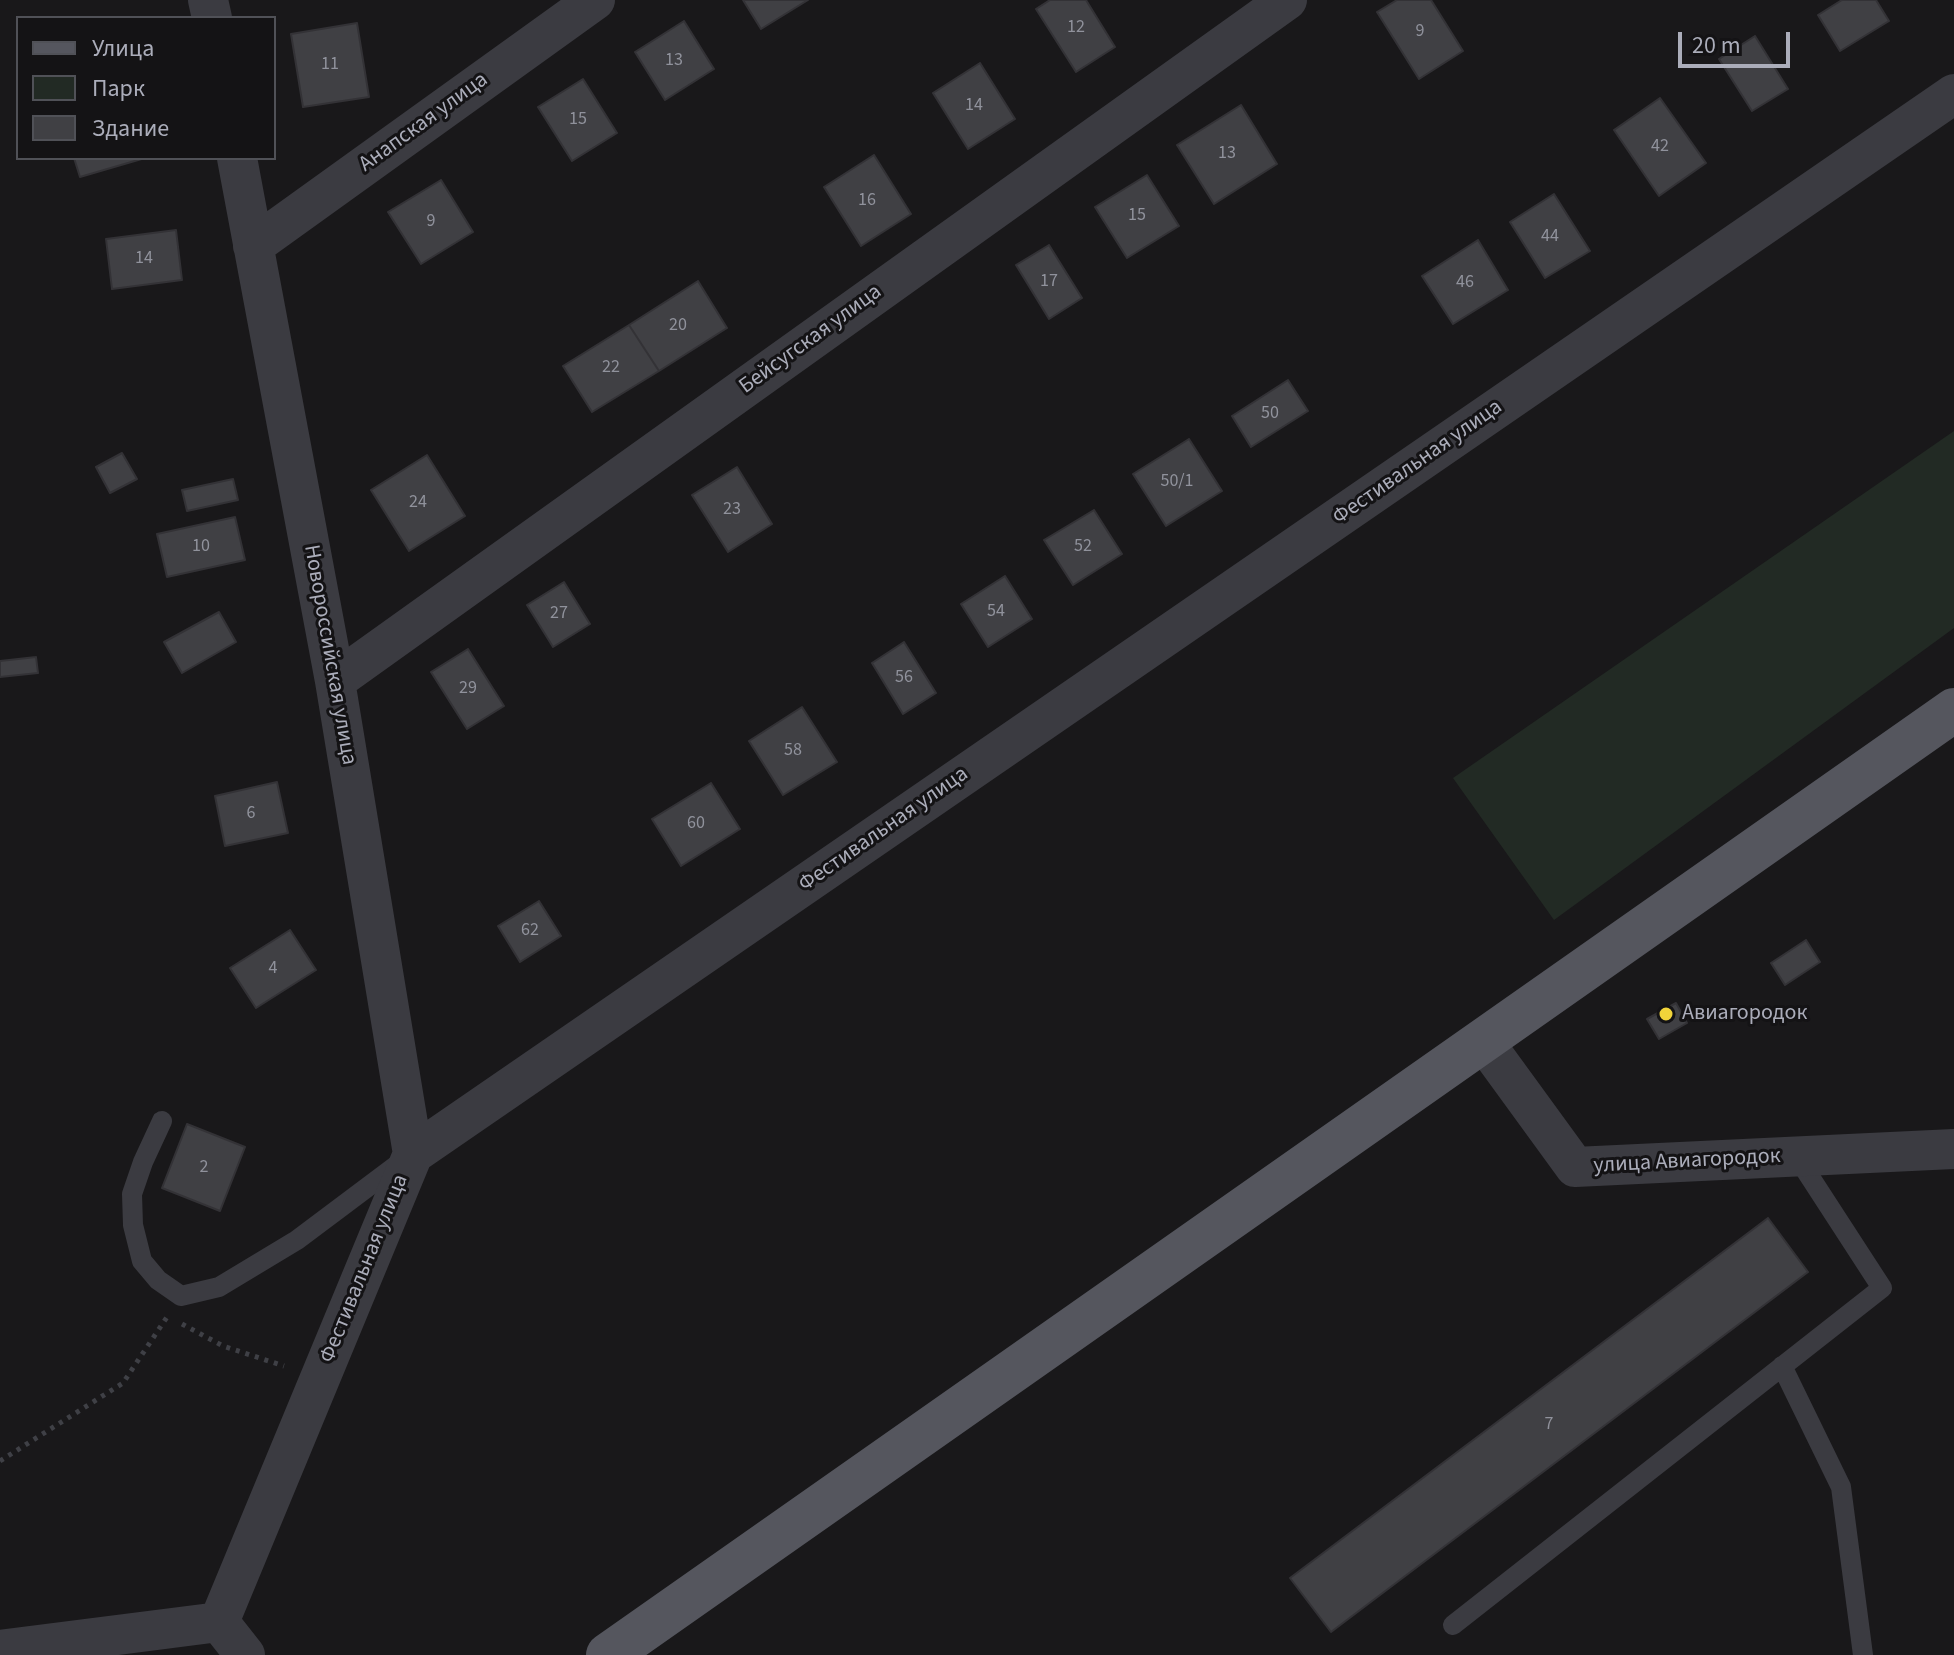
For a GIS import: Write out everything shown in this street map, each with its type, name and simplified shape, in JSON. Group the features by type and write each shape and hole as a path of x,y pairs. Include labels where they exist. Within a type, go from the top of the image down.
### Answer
{"main road":[{"path":"608,1655 1954,710"}],"street":[{"name":"Анапская улица","path":"253,246 595,0"},
{"name":"Бейсугская улица","path":"335,681 1287,0"},
{"name":"Фестивальная улица","path":"219,1622 413,1154 1954,94"},
{"name":"Новороссийская улица","path":"237,160 335,681 413,1154"},
{"name":"улица Авиагородок","path":"1484,1042 1575,1167 1954,1149"},
{"path":"0,1650 219,1622 245,1655"}],"lane":[{"path":"162,1121 132,1194 133,1225 142,1261 158,1280 181,1296 219,1287 297,1240 413,1154"},
{"path":"1453,1625 1882,1288 1797,1157"},
{"path":"1782,1366 1841,1487 1863,1655"}],"path":[{"path":"0,1461 123,1383 181,1296"},
{"path":"167,1316 223,1346 320,1377"}],"green space":[{"path":"1954,431 1954,628 1554,920 1453,778"}],"building":[{"path":"743,0 808,0 761,29"},
{"path":"1050,0 1086,0 1115,47 1076,72 1036,9"},
{"path":"1397,0 1431,0 1463,51 1419,79 1377,12"},
{"path":"1842,0 1876,0 1889,21 1840,51 1818,15"},
{"path":"684,21 714,69 665,100 635,52"},
{"path":"357,23 369,97 303,107 291,34"},
{"path":"1755,36 1788,89 1752,111 1719,59"},
{"path":"980,63 1015,119 968,149 933,93"},
{"path":"583,79 617,133 572,161 538,107"},
{"path":"1660,98 1706,163 1659,196 1614,130"},
{"path":"1241,105 1277,164 1214,204 1177,145"},
{"path":"874,155 911,214 861,246 824,187"},
{"path":"75,160 138,160 80,177"},
{"path":"1147,175 1179,226 1127,258 1095,207"},
{"path":"441,180 473,232 421,264 388,212"},
{"path":"1554,194 1590,251 1545,278 1510,222"},
{"path":"176,230 182,280 112,289 106,239"},
{"path":"1478,240 1508,290 1453,324 1422,276"},
{"path":"1049,245 1082,298 1049,319 1016,265"},
{"path":"698,281 727,328 659,371 629,325"},
{"path":"629,325 659,371 592,412 563,366"},
{"path":"1288,380 1308,411 1251,447 1232,416"},
{"path":"1189,439 1222,491 1166,526 1133,474"},
{"path":"122,453 137,479 110,493 96,467"},
{"path":"427,455 465,516 409,551 371,490"},
{"path":"737,467 772,524 728,552 692,495"},
{"path":"233,479 238,500 187,511 182,490"},
{"path":"1094,510 1122,554 1073,585 1044,540"},
{"path":"235,517 245,560 167,577 157,534"},
{"path":"1005,576 1032,619 988,647 961,604"},
{"path":"564,582 590,624 553,647 527,605"},
{"path":"219,612 236,642 182,673 164,642"},
{"path":"904,642 936,693 903,714 872,663"},
{"path":"468,649 504,706 467,729 431,672"},
{"path":"36,657 38,673 0,677 0,661"},
{"path":"802,707 837,762 783,795 749,741"},
{"path":"277,782 288,833 225,846 215,796"},
{"path":"711,783 740,829 681,866 652,819"},
{"path":"539,901 561,936 520,962 498,926"},
{"path":"290,930 316,970 256,1008 230,968"},
{"path":"1806,940 1820,962 1785,985 1771,963"},
{"path":"1676,1003 1687,1023 1659,1039 1647,1019"},
{"path":"187,1124 245,1147 220,1211 162,1188"},
{"path":"1768,1218 1808,1272 1331,1632 1290,1578"}],"place":[{"name":"Авиагородок","path":"1666,1014"}]}
